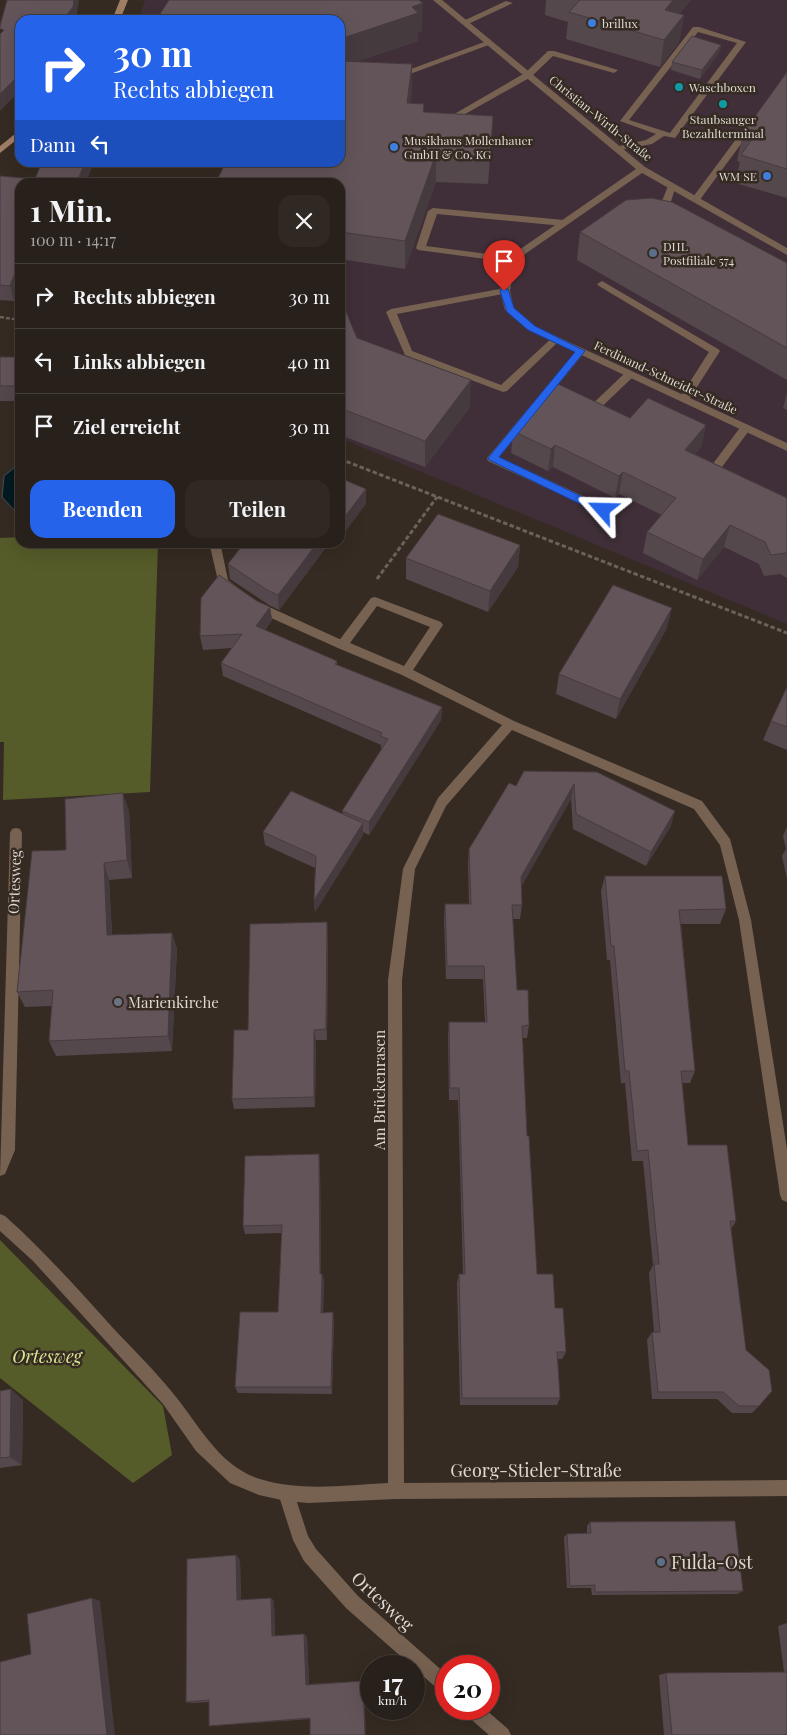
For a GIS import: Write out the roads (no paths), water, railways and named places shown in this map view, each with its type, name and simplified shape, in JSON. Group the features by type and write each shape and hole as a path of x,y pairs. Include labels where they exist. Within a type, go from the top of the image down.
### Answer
{"main road":[{"path":"118,15 124,0"},
{"path":"0,150 15,137"}],"street":[{"name":"Christian-Wirth-Straße","path":"437,0 642,169 787,252"},
{"path":"465,22 509,3"},
{"path":"696,29 742,42 672,136 663,133 624,121 696,29"},
{"path":"386,80 490,43"},
{"path":"448,120 528,74 551,53 614,70"},
{"path":"696,199 758,116"},
{"path":"618,149 649,142 663,133"},
{"path":"556,339 504,389 408,353 391,312 504,291 508,272 522,252 642,169"},
{"path":"668,224 660,220 672,186"},
{"path":"516,260 421,248 433,211 564,223"},
{"path":"602,284 715,351 684,399"},
{"name":"Ferdinand-Schneider-Straße","path":"504,291 510,310 532,328 787,447"},
{"path":"580,351 492,458 603,510"},
{"path":"588,414 630,374"},
{"path":"718,480 710,476 746,428"},
{"path":"215,548 222,582 264,610 406,672 510,724 698,805 726,843 744,920 787,1195"},
{"path":"342,645 375,600 437,625 406,672"},
{"name":"Am Brückenrasen","path":"396,1491 395,980 409,869 442,802 510,724"},
{"name":"Ortesweg","path":"0,1169 8,1150 16,833"},
{"path":"0,1221 38,1256 162,1392 201,1446 214,1459 236,1477 286,1493"},
{"name":"Georg-Stieler-Straße","path":"286,1493 787,1488"},
{"name":"Ortesweg","path":"286,1493 301,1540 310,1555 352,1602 435,1676"},
{"path":"485,1720 502,1735"}],"water":[{"path":"15,467 15,511 2,497 4,476"}],"place":[{"name":"brillux","path":"592,23"},
{"name":"Waschboxen","path":"679,87"},
{"name":"Staubsauger Bezahlterminal","path":"723,104"},
{"name":"Musikhaus Mollenhauer GmbH & Co. KG","path":"394,147"},
{"name":"WM SE","path":"767,176"},
{"name":"DHL Postfiliale 574","path":"653,253"},
{"name":"Marienkirche","path":"118,1002"},
{"name":"Fulda-Ost","path":"661,1562"}]}
